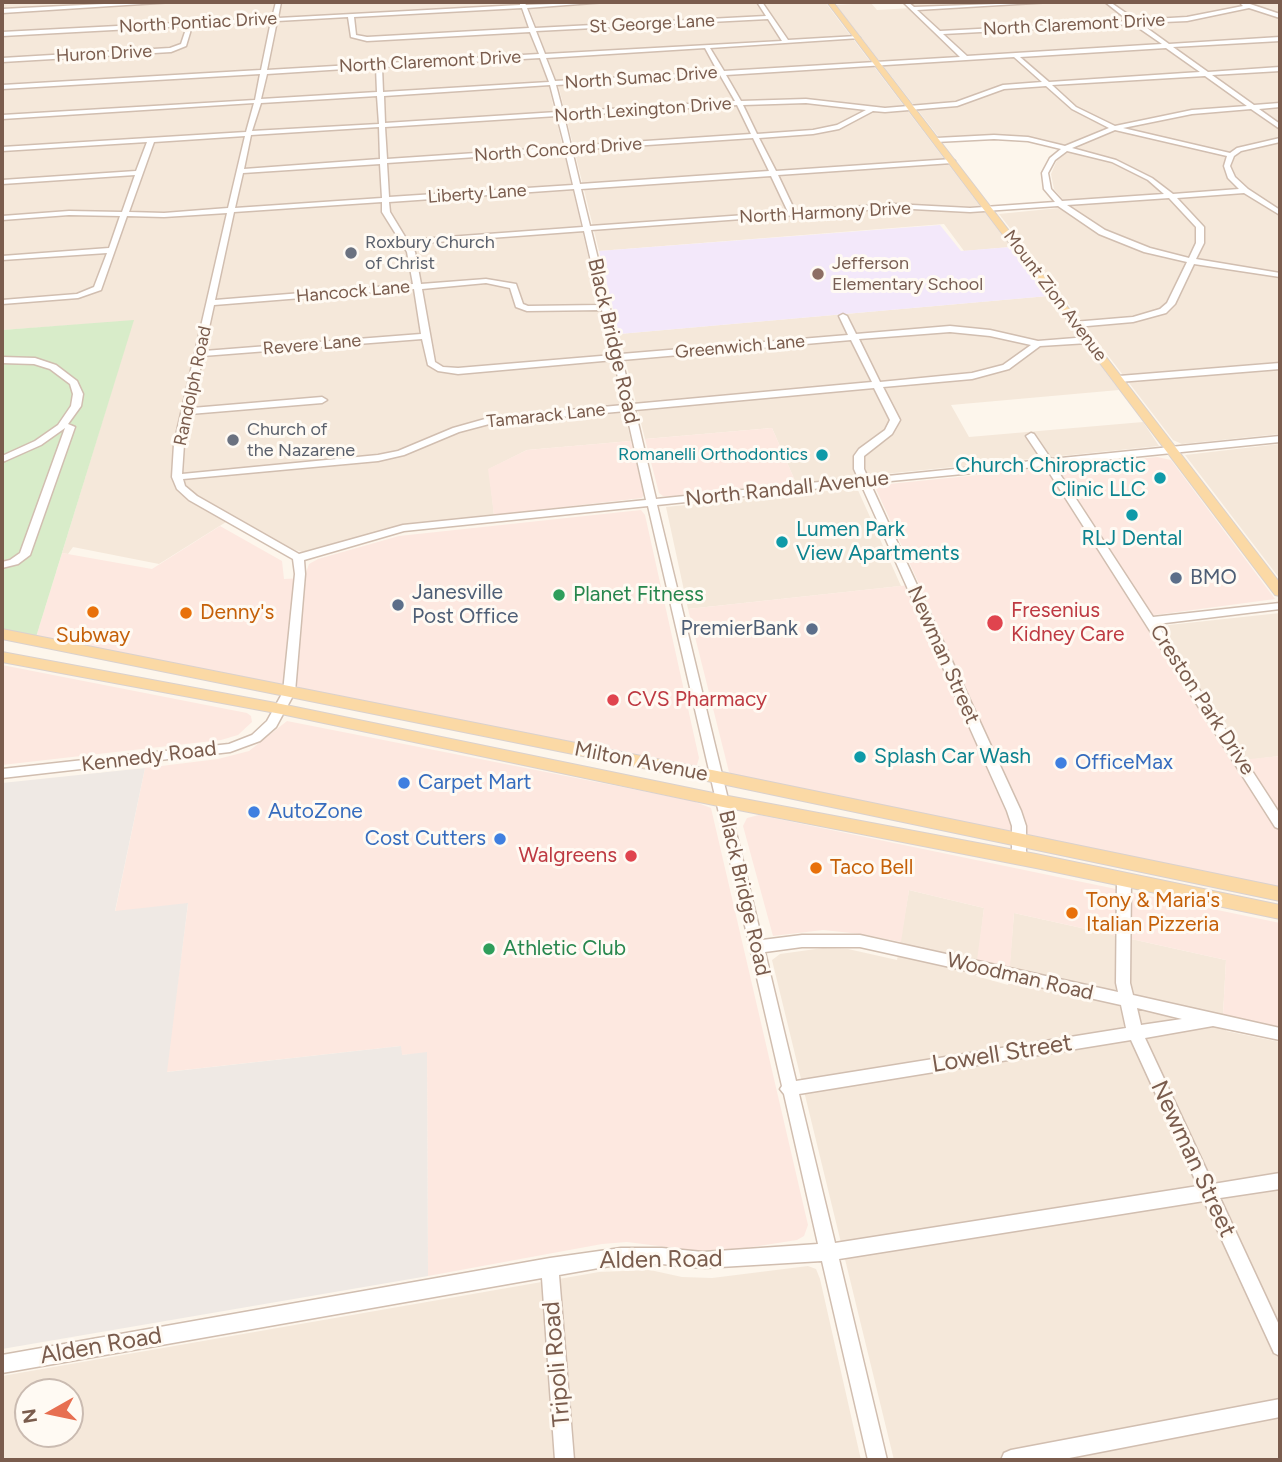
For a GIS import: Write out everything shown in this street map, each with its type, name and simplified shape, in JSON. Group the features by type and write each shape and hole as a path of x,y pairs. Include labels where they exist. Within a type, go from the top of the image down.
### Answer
{"main road":[{"name":"Mount Zion Avenue","path":"830,2 1280,592"},
{"name":"Milton Avenue","path":"2,634 717,777 1020,849 1124,881 1280,912"},
{"name":"Milton Avenue","path":"2,657 281,709 723,801 1169,870 1280,894"},
{"path":"1124,881 1130,876 1153,876 1169,870"}],"street":[{"path":"2,10 170,2"},
{"name":"Randolph Road","path":"278,2 258,101 248,135 179,444 177,477 181,487 193,498 298,558"},
{"name":"North Pontiac Drive","path":"2,34 523,4 603,2"},
{"path":"760,2 786,42"},
{"path":"905,2 965,58"},
{"path":"913,9 1048,2"},
{"path":"1107,2 1280,127"},
{"path":"1236,2 1280,16"},
{"name":"Black Bridge Road","path":"523,4 553,84 723,801 788,1089 878,1460"},
{"name":"North Claremont Drive","path":"939,33 1199,17 1249,6"},
{"name":"St George Lane","path":"351,15 353,36 367,39 770,17"},
{"name":"Huron Drive","path":"2,60 171,50 184,45 190,24"},
{"name":"North Claremont Drive","path":"2,87 857,38"},
{"name":"North Sumac Drive","path":"2,117 1280,39"},
{"path":"706,46 739,103 793,214"},
{"path":"1015,55 1074,107 1114,128 1231,155"},
{"path":"379,65 384,200 393,227 411,252 431,363 441,369"},
{"name":"North Lexington Drive","path":"2,149 739,103 806,101 870,110 911,108 957,104 1003,87 1280,69"},
{"path":"1280,105 1174,114 1114,128 1067,148 1052,159 1045,173 1048,189 1061,205 1102,232 1147,250 1191,261 1280,275"},
{"name":"North Concord Drive","path":"241,171 829,130 870,110"},
{"path":"936,140 1016,137 1067,148 1127,166 1150,179 1172,197 1199,227 1200,243 1171,304 1163,311 1133,319 1076,324"},
{"path":"2,302 88,294 97,288 151,140"},
{"path":"1280,140 1245,147 1231,155 1227,162 1228,172 1245,191 1280,213"},
{"name":"Liberty Lane","path":"2,218 69,213 124,215 232,211 952,161"},
{"path":"2,182 140,173"},
{"name":"North Harmony Drive","path":"405,243 893,206 989,209 1245,191"},
{"path":"2,257 111,250"},
{"name":"Hancock Lane","path":"211,303 501,282 513,286 519,304 527,309 605,307"},
{"name":"Newman Street","path":"843,316 895,420 889,432 866,447 857,464 1014,811 1019,827 1020,849"},
{"name":"Greenwich Lane","path":"441,369 458,371 950,329 990,333 1038,344"},
{"name":"Revere Lane","path":"200,354 425,335"},
{"path":"1038,344 1088,340"},
{"name":"Tamarack Lane","path":"177,477 401,453 483,422 991,372 1006,367 1038,344"},
{"path":"2,360 35,360 53,367 74,383 78,394 76,406 63,425 43,440 4,460"},
{"path":"1119,379 1280,366"},
{"path":"188,411 322,400"},
{"path":"2,565 25,555 70,427 63,425"},
{"name":"Creston Park Drive","path":"1031,436 1150,621 1273,802 1280,824"},
{"name":"North Randall Avenue","path":"298,558 403,528 1280,439"},
{"path":"43,440 64,445"},
{"path":"281,709 289,692 300,574 298,558"},
{"path":"1150,621 1280,606"},
{"name":"Kennedy Road","path":"2,774 230,748 256,738 272,724 281,709"},
{"name":"Newman Street","path":"1124,881 1122,949 1126,1001 1135,1032 1280,1347"},
{"name":"Woodman Road","path":"757,947 802,941 860,941 1280,1034"},
{"name":"Lowell Street","path":"788,1089 1215,1019"},
{"name":"Alden Road","path":"2,1364 621,1256 703,1260 828,1252 1280,1181"},
{"name":"Tripoli Road","path":"550,1268 565,1460"},
{"path":"1011,1460 1280,1408"}],"shaded area":[{"path":"2,2 578,2 2,32"},
{"path":"634,2 825,2 1011,247 964,251 944,224 599,251 559,88 529,8"},
{"path":"907,2 1280,2 1280,434 1182,444 1173,440 999,214 1069,207 1054,189 1051,174 1057,160 1073,148 1021,136 938,136 836,5 871,3 877,10 912,8"},
{"path":"520,8 547,79 631,441 527,450 489,469 494,515 393,527 302,552 234,517 159,564 73,547 68,554 62,553 133,321 2,330 2,35"},
{"name":"Jefferson Elementary School","path":"940,225 961,251 1011,247 1048,296 619,334 599,251"},
{"path":"1048,296 1119,390 951,405 969,437 1143,422 1159,446 796,483 772,428 645,439 619,334"},
{"path":"772,428 796,483 671,496 659,493 645,439"},
{"path":"631,441 644,494 642,498 494,515 488,469 527,450"},
{"path":"1280,444 1280,579 1185,455"},
{"path":"1157,457 1171,460 1275,599 1140,617 1231,761 1280,756 1280,889 735,777 729,772 688,609 919,584 876,489 879,485"},
{"path":"857,488 901,586 688,609 666,507"},
{"path":"641,510 645,515 699,758 697,765 693,767 36,637 62,553 152,569 220,526 282,561 284,579 304,578 309,564 318,559 399,536"},
{"path":"1280,613 1280,756 1247,760 1164,628 1169,625"},
{"path":"2,665 247,713 252,722 238,735 221,740 2,765"},
{"path":"287,721 693,801 711,808 808,1225 804,1236 797,1240 714,1253 627,1242 602,1244 428,1276 427,1053 401,1055 401,1046 166,1072 188,904 115,912 145,768 218,759 249,751"},
{"path":"145,768 115,911 188,903 167,1072 401,1046 402,1055 427,1052 428,1276 2,1349 2,783"},
{"path":"759,815 1280,923 1280,1027 1223,1015 1226,960 1014,913 1010,967 977,960 984,908 909,890 901,942 823,930 773,936 743,826 747,818"},
{"path":"909,890 984,908 976,976 1008,985 1014,913 1226,960 1223,1015 1226,1031 1280,1042 1280,1460 894,1460 772,960 780,954 823,948 848,949 897,960"},
{"path":"808,1266 816,1269 861,1460 2,1460 2,1376 599,1272 650,1270 682,1277 712,1278"}],"green space":[{"path":"134,320 36,637 2,630 2,330"}],"place":[{"name":"Roxbury Church of Christ","path":"351,253"},
{"name":"Jefferson Elementary School","path":"818,274"},
{"name":"Church of the Nazarene","path":"233,440"},
{"name":"Romanelli Orthodontics","path":"822,455"},
{"name":"Church Chiropractic Clinic LLC","path":"1160,478"},
{"name":"RLJ Dental","path":"1132,515"},
{"name":"Lumen Park View Apartments","path":"782,542"},
{"name":"BMO","path":"1176,578"},
{"name":"Planet Fitness","path":"559,595"},
{"name":"Janesville Post Office","path":"398,605"},
{"name":"Subway","path":"93,612"},
{"name":"Denny's","path":"186,613"},
{"name":"Fresenius Kidney Care","path":"995,623"},
{"name":"PremierBank","path":"812,629"},
{"name":"CVS Pharmacy","path":"613,700"},
{"name":"Splash Car Wash","path":"860,757"},
{"name":"OfficeMax","path":"1061,763"},
{"name":"Carpet Mart","path":"404,783"},
{"name":"AutoZone","path":"254,812"},
{"name":"Cost Cutters","path":"500,839"},
{"name":"Walgreens","path":"631,856"},
{"name":"Taco Bell","path":"816,868"},
{"name":"Tony & Maria's Italian Pizzeria","path":"1072,913"},
{"name":"Athletic Club","path":"489,949"}]}
